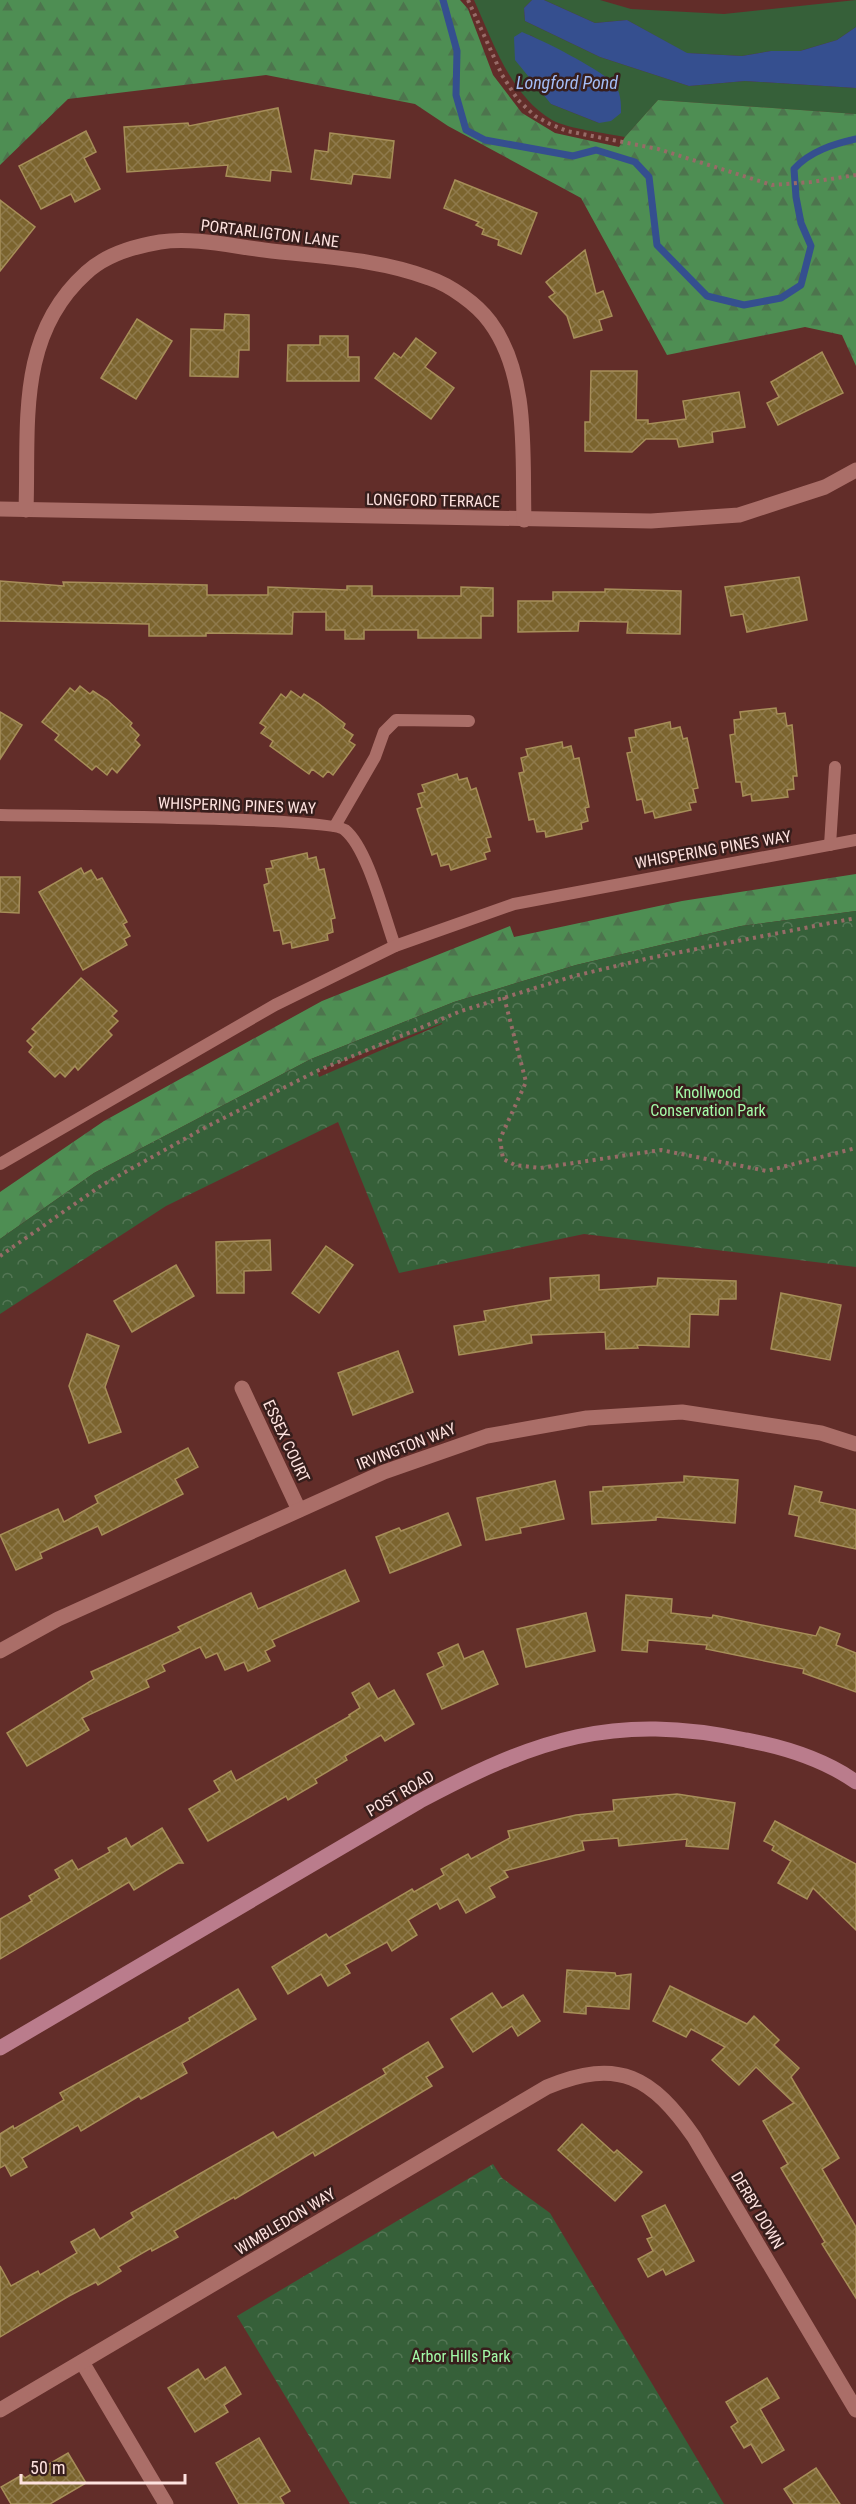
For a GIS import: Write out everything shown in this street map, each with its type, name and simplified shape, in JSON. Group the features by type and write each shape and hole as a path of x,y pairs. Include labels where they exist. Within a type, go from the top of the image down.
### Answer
{"street":[{"name":"PORTARLIGTON LANE","path":"26,510 33,358 43,332 59,303 86,273 99,263 143,246 183,241 392,266 431,279 458,293 490,321 506,349 519,399 524,520"},
{"name":"LONGFORD TERRACE","path":"0,510 651,521 739,515 825,487 856,470"},
{"name":"ESSEX COURT","path":"242,1388 299,1510"},
{"name":"IRVINGTON WAY","path":"0,1651 58,1619 384,1472 487,1436 587,1418 682,1412 821,1433 856,1444"},
{"name":"POST ROAD","path":"0,2048 420,1801 472,1774 527,1750 588,1733 661,1728 702,1731 793,1752 837,1770 856,1782"},
{"name":"WIMBLEDON WAY","path":"0,2410 548,2087 569,2078 594,2073"},
{"name":"DERBY DOWN","path":"594,2073 635,2078 651,2087 677,2112 856,2410"},
{"path":"82,2362 166,2504"}],"lane":[{"path":"335,826 375,757 384,732 396,720 469,721"},
{"path":"830,845 836,767"},
{"name":"WHISPERING PINES WAY","path":"0,815 245,820 343,828 359,846 395,946"},
{"name":"WHISPERING PINES WAY","path":"0,1164 275,1005 395,946 514,904 856,840"}],"path":[{"path":"468,0 502,75 518,100 535,117 567,131 658,149 772,185 856,175"},
{"path":"0,1256 102,1185 206,1127 317,1071 461,1011 574,976 650,958 856,918"},
{"path":"504,997 526,1082 500,1140 503,1159 515,1165 540,1168 661,1150 767,1171 856,1148"}],"green space":[{"path":"0,0 460,0 468,9 493,75 522,113 555,133 619,147 658,100 856,114 856,366 842,335 805,327 667,355 581,198 448,126 415,104 266,75 68,99 0,165"},
{"path":"474,0 532,0 524,8 525,21 600,57 689,86 745,81 856,88 856,114 658,100 625,137 568,126 552,120 525,97 504,66","holes":["530,35 613,83 599,123 551,104"]},
{"path":"544,0 600,0 631,9 724,14 856,0 856,27 837,40 800,51 771,51 742,56 686,53 627,20 595,23"},
{"path":"856,874 856,911 741,926 576,965 454,1002 311,1059 94,1173 0,1239 0,1192 104,1121 322,1001 510,926 514,937 682,901"},
{"name":"Knollwood Conservation Park","path":"856,911 856,1267 584,1234 399,1273 338,1122 166,1206 0,1314 0,1239 94,1173 311,1059 454,1002 576,965 741,926","holes":["442,1024 319,1077 317,1071"]},
{"name":"Arbor Hills Park","path":"493,2164 502,2178 550,2213 724,2504 350,2504 237,2316"}],"water":[{"name":"Longford Pond","path":"532,0 544,0 595,23 627,20 687,53 742,56 771,51 800,51 837,40 856,27 856,88 745,81 689,86 600,57 525,21 524,8"},
{"name":"Longford Pond","path":"522,32 583,62 613,83 619,93 621,113 611,121 599,123 551,104 515,60 514,37"}],"building":[{"path":"278,108 291,172 271,170 270,181 226,176 228,165 127,172 124,127 188,123 189,126"},
{"path":"86,131 96,152 84,158 100,189 75,202 71,194 41,209 19,166"},
{"path":"330,133 394,141 390,178 353,174 351,184 311,179 315,150 328,152"},
{"path":"455,180 537,213 521,254 498,245 499,240 482,234 484,229 476,225 479,222 444,208"},
{"path":"0,200 35,227 0,271"},
{"path":"585,250 596,294 603,291 612,316 599,320 602,330 574,338 567,316 549,297 555,293 546,282"},
{"path":"225,314 249,315 249,350 239,350 238,377 190,376 191,329 224,330"},
{"path":"137,319 172,341 136,399 101,378"},
{"path":"320,336 348,336 348,357 359,357 359,381 287,381 288,345 320,345"},
{"path":"416,338 436,353 425,367 454,388 431,419 375,378 394,353 401,358"},
{"path":"822,352 843,393 778,425 767,403 779,397 771,382"},
{"path":"591,371 637,371 636,420 648,420 648,424 686,419 683,401 739,392 745,427 712,432 713,442 679,447 677,439 646,439 632,452 585,451 585,422 590,422"},
{"path":"799,577 807,620 747,632 743,614 731,616 725,587"},
{"path":"0,581 64,586 63,582 207,585 207,595 268,595 268,587 347,590 347,586 372,586 372,596 461,596 461,587 493,588 493,616 481,616 481,638 418,638 418,630 364,630 364,639 345,639 345,630 326,630 326,612 293,612 292,634 206,633 206,636 149,636 149,624 0,621"},
{"path":"605,589 681,591 680,634 627,633 628,622 579,621 578,631 518,632 518,601 553,601 553,592 605,592"},
{"path":"80,686 90,694 93,691 107,700 132,723 130,726 139,735 135,740 140,745 117,773 112,768 107,775 96,766 92,770 55,740 59,735 42,722 70,688 75,692"},
{"path":"291,691 301,698 304,694 318,703 345,724 343,728 353,735 349,741 355,745 333,775 328,771 323,777 312,769 309,774 270,746 273,741 261,733 266,727 260,723 281,694 286,698"},
{"path":"776,708 777,714 785,713 787,726 792,725 797,776 793,776 794,789 787,790 788,797 752,801 751,794 743,796 741,782 736,782 730,735 735,734 734,720 741,719 740,712"},
{"path":"0,712 22,725 0,759"},
{"path":"670,722 671,729 680,727 683,739 687,738 698,788 693,789 696,802 689,803 691,810 655,818 653,811 645,813 642,799 637,800 627,753 632,752 629,738 636,737 635,730"},
{"path":"562,742 563,748 571,746 574,759 579,758 589,807 585,808 588,821 581,823 582,829 546,837 545,831 537,832 534,819 529,820 519,773 524,772 521,758 528,756 526,749"},
{"path":"457,774 459,780 467,778 471,790 476,788 491,837 486,838 490,851 484,853 486,859 451,870 449,864 441,866 437,853 432,855 417,809 422,807 418,794 425,792 422,785"},
{"path":"307,853 308,859 316,857 319,870 324,869 335,918 331,919 333,932 327,934 328,940 292,948 291,942 283,944 280,930 274,931 264,885 269,883 266,869 273,868 271,861"},
{"path":"81,868 84,874 91,870 97,880 102,878 127,922 123,924 130,936 124,939 127,945 83,970 39,892"},
{"path":"0,877 20,877 19,913 0,912"},
{"path":"81,978 117,1011 112,1016 118,1021 108,1031 112,1035 78,1070 75,1066 65,1077 60,1072 55,1077 29,1052 33,1047 27,1041 36,1032 32,1029"},
{"path":"270,1240 271,1270 244,1271 244,1293 217,1293 216,1242"},
{"path":"326,1246 353,1265 319,1313 292,1293"},
{"path":"176,1265 194,1296 132,1332 114,1301"},
{"path":"599,1275 599,1290 657,1286 658,1278 736,1281 736,1299 719,1299 718,1315 690,1314 689,1347 637,1345 638,1348 606,1349 605,1332 531,1335 532,1343 459,1355 454,1326 486,1321 484,1311 551,1300 550,1278"},
{"path":"781,1293 841,1305 830,1360 771,1349"},
{"path":"87,1334 119,1346 105,1387 121,1432 89,1443 69,1386"},
{"path":"398,1351 413,1392 353,1415 338,1373"},
{"path":"188,1448 198,1467 175,1479 183,1494 102,1535 98,1526 40,1553 42,1558 16,1570 0,1535 58,1509 64,1522 98,1503 95,1496"},
{"path":"684,1476 738,1480 735,1523 656,1517 656,1520 592,1524 590,1492 603,1491 603,1487 684,1482"},
{"path":"555,1481 564,1519 520,1528 521,1533 486,1540 477,1498"},
{"path":"795,1486 822,1492 819,1502 856,1510 856,1549 795,1536 799,1516 789,1514"},
{"path":"448,1513 461,1545 390,1573 376,1537 399,1528 401,1531"},
{"path":"345,1570 359,1601 272,1640 275,1646 265,1651 270,1661 248,1671 244,1662 225,1670 217,1653 206,1658 200,1647 162,1665 165,1671 146,1680 149,1687 82,1718 89,1730 27,1766 7,1733 94,1679 91,1672 181,1631 178,1627 251,1593 258,1609"},
{"path":"626,1595 672,1599 671,1613 712,1618 713,1615 816,1636 820,1627 840,1634 836,1645 856,1653 856,1692 803,1673 804,1669 706,1649 707,1645 648,1640 647,1652 622,1650"},
{"path":"586,1613 595,1651 526,1667 517,1629"},
{"path":"458,1644 464,1659 483,1651 498,1684 442,1709 427,1674 444,1666 438,1653"},
{"path":"369,1683 378,1699 394,1690 414,1724 385,1741 381,1735 345,1756 347,1760 315,1779 317,1783 288,1800 286,1796 208,1841 189,1809 220,1791 214,1781 231,1771 236,1781 350,1716 360,1708 352,1693"},
{"path":"677,1794 735,1803 728,1849 686,1846 687,1839 619,1846 618,1838 582,1841 584,1850 504,1871 508,1877 489,1887 495,1897 466,1913 458,1899 440,1909 437,1903 408,1920 417,1935 392,1951 387,1942 345,1965 350,1973 328,1986 321,1974 288,1994 272,1967 326,1934 329,1938 412,1889 414,1892 444,1875 441,1869 468,1854 471,1859 510,1838 508,1831 576,1815 614,1811 613,1800"},
{"path":"775,1821 856,1864 856,1930 813,1888 807,1899 778,1883 791,1861 772,1850 774,1846 764,1841"},
{"path":"162,1828 183,1863 178,1863 134,1890 129,1882 0,1959 0,1919 32,1901 29,1896 60,1878 55,1870 72,1860 78,1870 110,1852 108,1848 126,1838 131,1847"},
{"path":"567,1970 615,1973 616,1976 631,1974 629,2009 586,2006 586,2014 564,2012"},
{"path":"670,1986 747,2024 754,2016 779,2040 774,2045 799,2068 791,2077 839,2158 822,2169 856,2227 856,2298 822,2244 825,2242 781,2168 788,2164 763,2121 794,2103 756,2067 739,2085 712,2060 725,2047 691,2029 686,2037 653,2021"},
{"path":"238,1989 256,2019 182,2063 187,2073 141,2099 139,2096 81,2131 78,2125 22,2158 27,2167 11,2176 5,2165 0,2168 0,2134 13,2126 14,2129 64,2100 60,2093 190,2021 189,2018"},
{"path":"492,1993 502,2008 523,1995 540,2021 518,2036 512,2026 473,2052 451,2019"},
{"path":"428,2042 443,2067 426,2077 432,2086 315,2156 313,2152 235,2199 234,2197 174,2231 178,2237 152,2251 151,2248 118,2267 121,2271 98,2285 96,2282 69,2296 0,2337 0,2266 11,2286 38,2271 40,2275 77,2253 71,2242 94,2229 100,2239 134,2218 131,2213 273,2132 277,2138 386,2074 383,2069"},
{"path":"582,2124 614,2153 617,2150 642,2172 615,2201 558,2150"},
{"path":"665,2205 694,2261 666,2275 663,2269 648,2277 638,2259 653,2251 647,2239 652,2237 642,2216"},
{"path":"225,2367 241,2394 224,2405 228,2412 195,2432 168,2388 198,2369 205,2380"},
{"path":"767,2378 779,2398 760,2409 784,2450 762,2463 751,2444 744,2448 731,2427 738,2422 726,2402"},
{"path":"259,2438 290,2491 280,2497 284,2504 239,2504 216,2463"},
{"path":"68,2453 86,2483 50,2504 11,2504 1,2487 22,2475 25,2478"},
{"path":"816,2468 840,2504 794,2504 784,2489"}],"waterway":[{"path":"443,0 457,51 456,95 466,130 485,140 573,156 596,150 635,162 649,177 657,245 707,296 744,305 781,298 801,285 811,246 801,223 794,169 815,153 856,139"}]}
